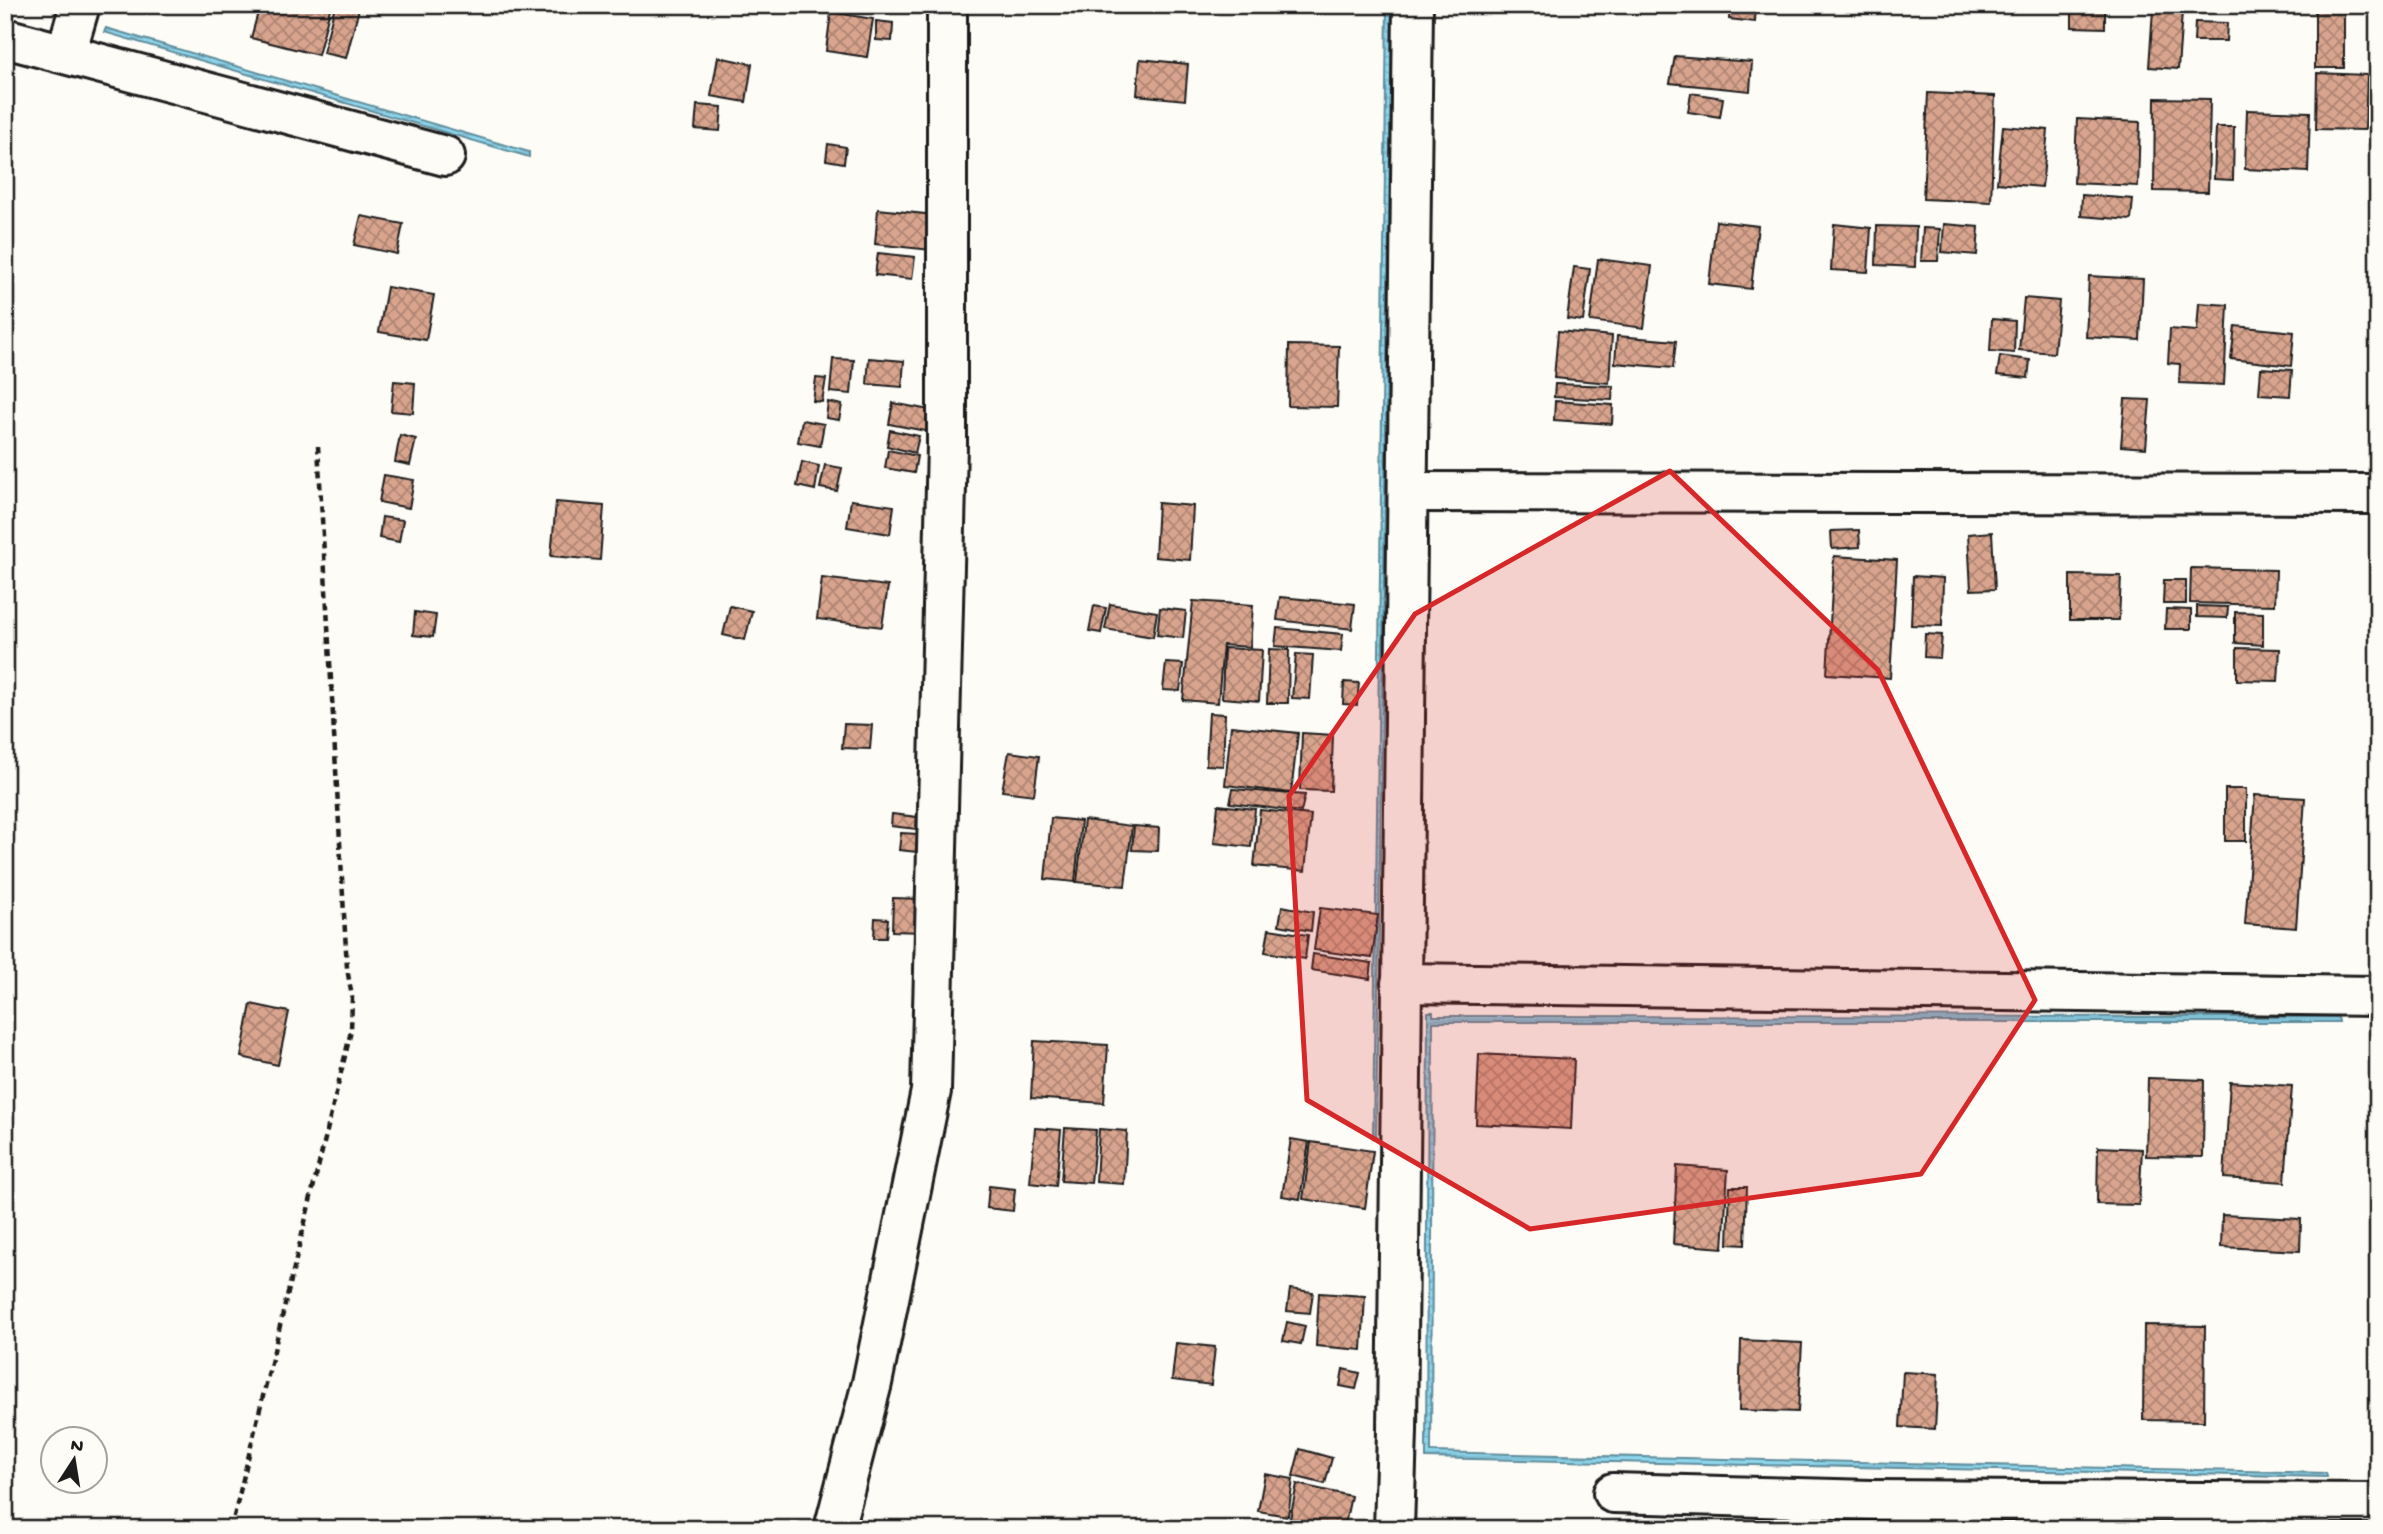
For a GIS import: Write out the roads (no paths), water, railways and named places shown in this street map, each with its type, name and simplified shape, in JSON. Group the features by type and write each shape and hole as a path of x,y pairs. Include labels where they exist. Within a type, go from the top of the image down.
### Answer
{"street":[{"path":"66,53 80,5"},
{"path":"834,1529 872,1382 931,1091 947,445 947,5"},
{"path":"1394,1529 1398,1418 1413,5"},
{"path":"5,38 445,156"},
{"path":"1409,492 2378,494"},
{"path":"1401,983 2378,996"},
{"path":"1613,1493 2370,1512"}],"water":[{"path":"1387,5 1392,5 1376,1138 1373,1138"},
{"path":"106,28 529,152 529,157 104,32"},
{"path":"1428,1012 1433,1012 1433,1016 2338,1017 2339,1022 1433,1022 1431,1452 2326,1473 2327,1477 1426,1458"}]}
